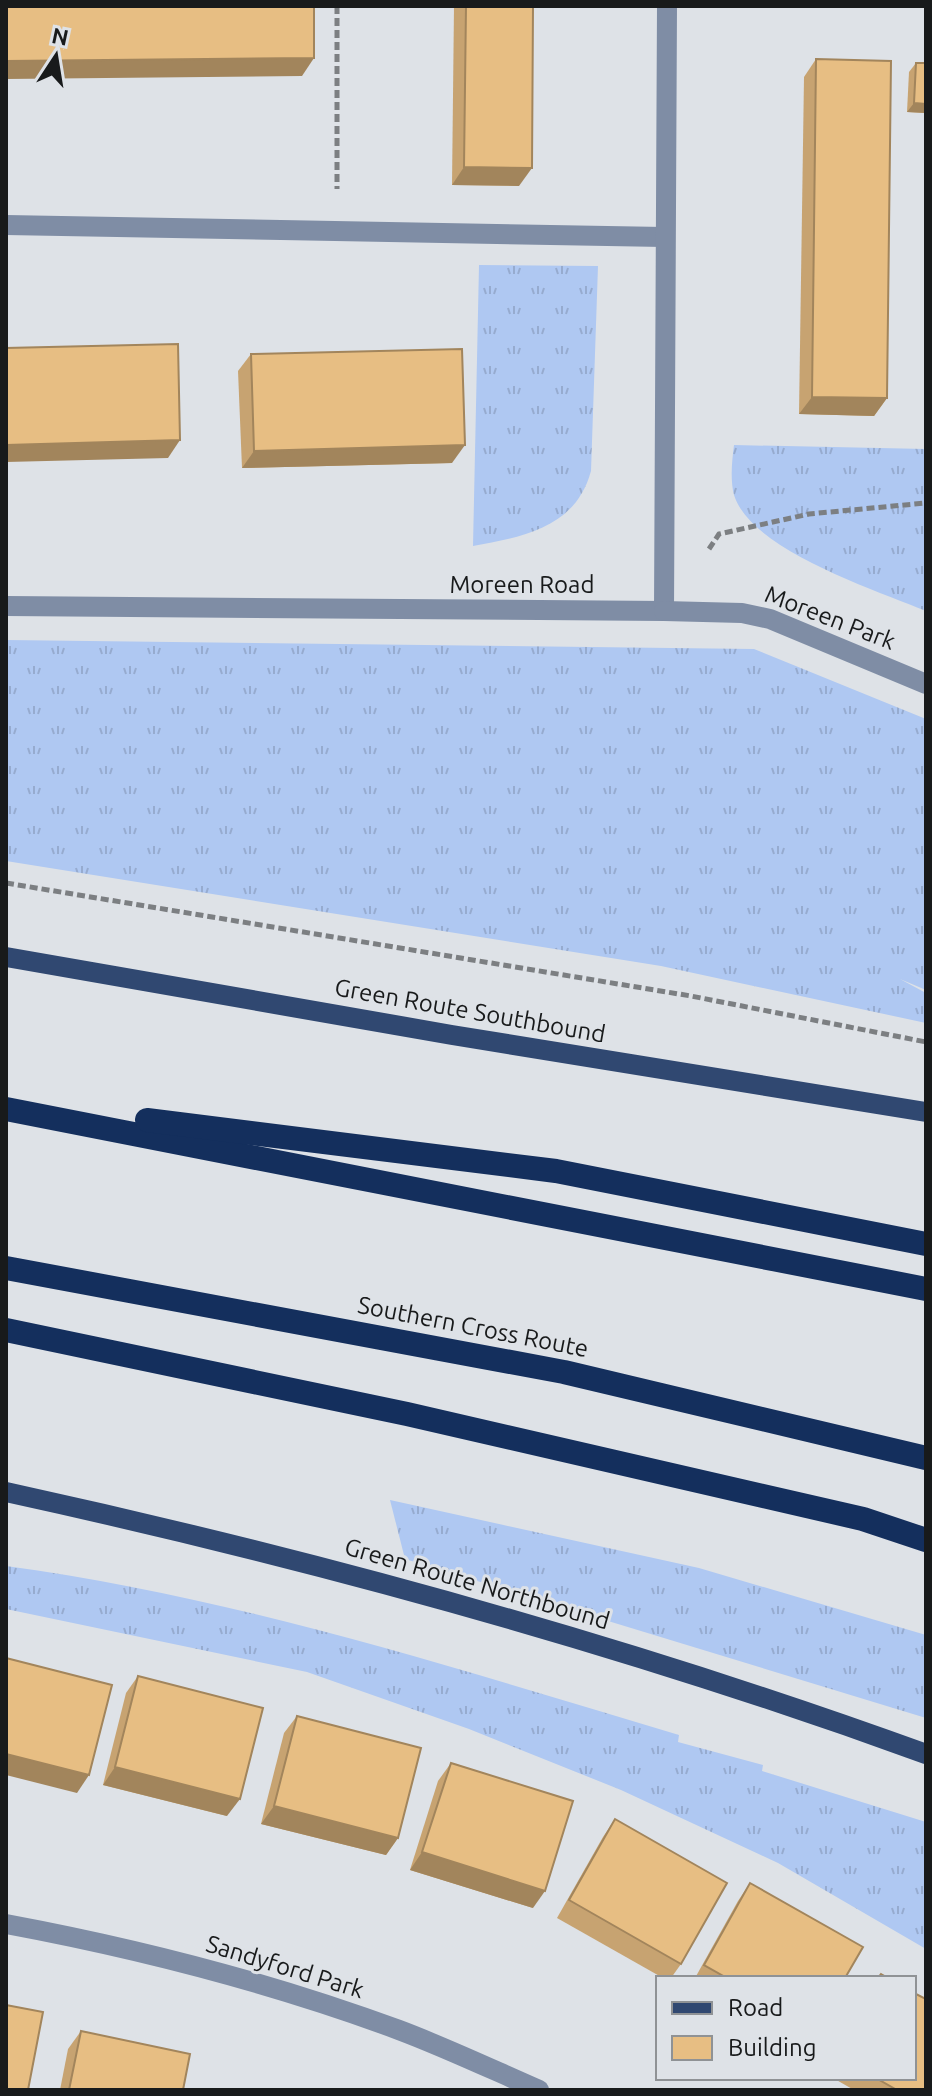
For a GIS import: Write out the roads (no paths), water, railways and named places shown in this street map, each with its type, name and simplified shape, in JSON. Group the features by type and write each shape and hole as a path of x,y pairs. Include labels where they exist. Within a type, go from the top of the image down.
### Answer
{"highway":[{"path":"6,1102 556,1171 926,1244"},
{"path":"6,1109 926,1289"},
{"name":"Southern Cross Route","path":"6,1268 564,1372 926,1458"},
{"path":"6,1330 423,1417 863,1519 926,1540"}],"main road":[{"name":"Green Route Southbound","path":"6,957 926,1112"},
{"name":"Green Route Northbound","path":"6,1492 273,1554 443,1600 651,1662 926,1754"}],"street":[{"path":"664,611 667,6"},
{"path":"6,225 664,237"},
{"name":"Moreen Road","path":"6,606 664,611"},
{"name":"Moreen Park","path":"664,611 742,613 770,619 926,684"},
{"name":"Sandyford Park","path":"6,1924 122,1946 236,1977 400,2030 539,2090"}]}
